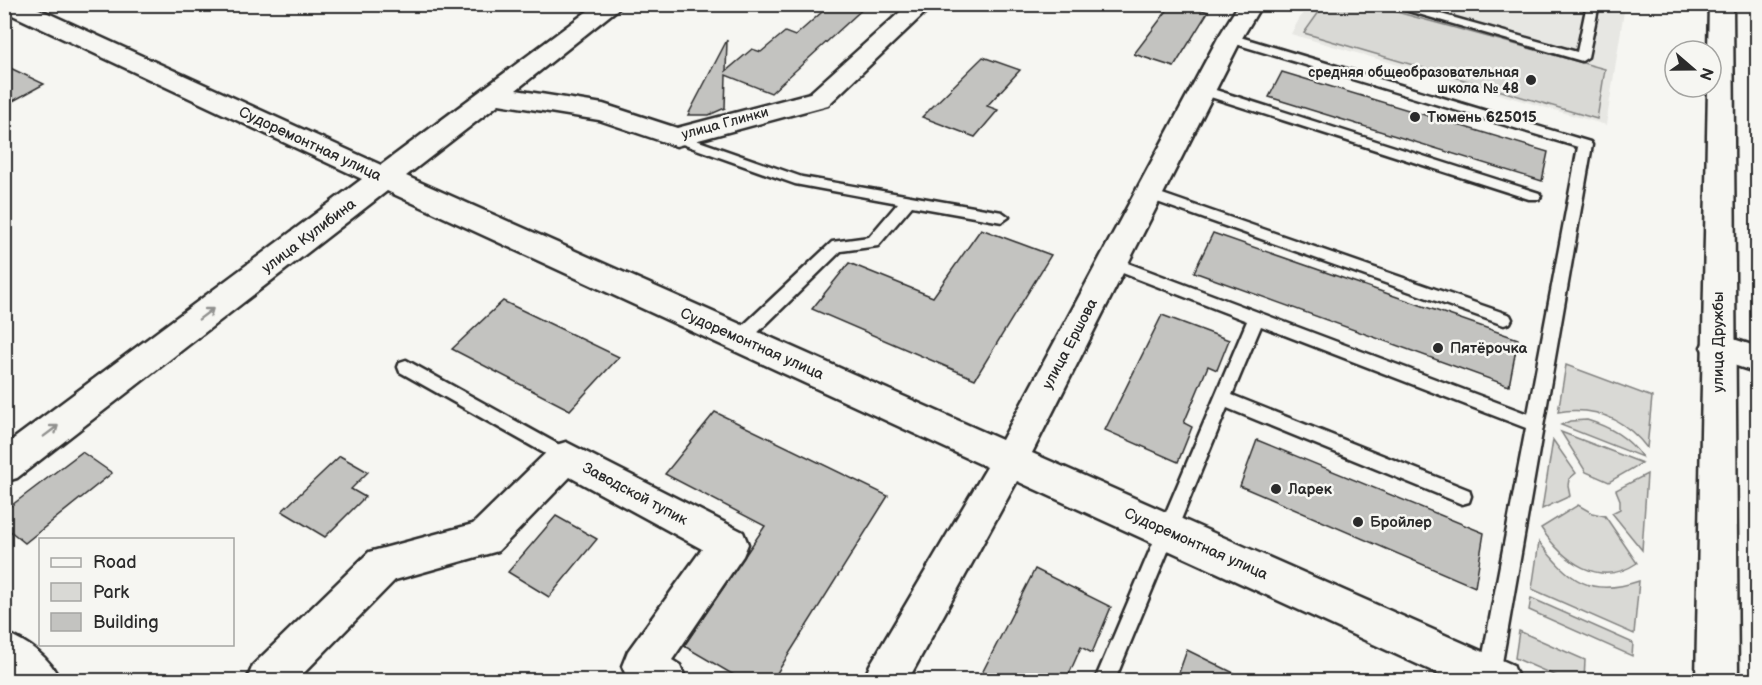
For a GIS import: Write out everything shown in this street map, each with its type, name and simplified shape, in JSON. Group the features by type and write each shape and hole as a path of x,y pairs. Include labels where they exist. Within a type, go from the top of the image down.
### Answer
{"street":[{"name":"Судоремонтная улица","path":"8,4 384,178 1494,679"},
{"name":"улица Кулибина","path":"4,467 613,4"},
{"name":"улица Глинки","path":"494,95 603,112 676,137 819,99 923,4"},
{"name":"улица Ершова","path":"885,681 1010,460 1230,38 1251,4"},
{"name":"улица Дружбы","path":"1717,681 1721,4"},
{"path":"1718,347 1758,360"},
{"name":"Заводской тупик","path":"268,681 383,565 484,539 566,457 729,544 643,666 664,681"},
{"path":"4,652 38,681"}],"lane":[{"path":"1390,4 1582,57 1593,4"},
{"path":"1230,38 1585,145 1535,424 1494,679"},
{"path":"1203,90 1534,196"},
{"path":"676,137 800,181 1002,217"},
{"path":"1149,194 1504,319"},
{"path":"740,339 837,246 873,242 909,200"},
{"path":"1112,263 1535,424"},
{"path":"1105,681 1256,318"},
{"path":"406,367 566,457"},
{"path":"1221,398 1462,496"}],"shaded area":[{"name":"средняя общеобразовательная школа № 48","path":"1307,5 1625,5 1606,125 1291,34"}],"green space":[{"path":"1324,5 1371,5 1605,69 1597,119 1304,33"},
{"path":"1566,365 1652,397 1647,448 1629,429 1608,416 1584,411 1558,412"},
{"path":"1587,420 1618,434 1642,457 1561,425 1570,421"},
{"path":"1561,432 1642,463 1609,482 1586,472"},
{"path":"1553,440 1576,473 1569,479 1570,496 1542,509"},
{"path":"1647,474 1642,550 1612,513 1620,509 1620,500 1616,490"},
{"path":"1578,505 1592,513 1605,516 1637,563 1623,570 1609,573 1596,572 1583,568 1560,551 1541,528"},
{"path":"1539,542 1560,567 1582,582 1606,587 1622,586 1639,581 1634,634 1532,589"},
{"path":"1531,598 1633,643 1632,656 1529,610"},
{"path":"1519,631 1585,660 1584,680 1565,680 1515,658"}],"building":[{"path":"831,4 868,4 771,93 726,75 725,108 709,115 688,115 727,40 726,71 752,49 761,52 785,32 795,36"},
{"path":"1172,4 1183,4 1208,12 1174,67 1134,54"},
{"path":"983,57 1020,70 987,106 998,110 975,137 922,117"},
{"path":"4,65 44,84 4,106"},
{"path":"1282,72 1548,152 1542,181 1269,97"},
{"path":"981,229 1051,255 975,379 812,309 849,263 933,297"},
{"path":"1213,233 1518,339 1509,386 1194,272"},
{"path":"503,301 619,357 570,410 452,349"},
{"path":"1162,315 1229,340 1217,370 1208,366 1184,423 1192,427 1178,462 1105,430"},
{"path":"715,412 888,496 772,681 744,681 684,646 765,526 665,474"},
{"path":"1257,440 1484,533 1475,587 1240,486"},
{"path":"82,452 112,473 25,543 4,526 4,511"},
{"path":"340,456 368,472 351,489 365,497 325,537 282,511"},
{"path":"556,516 597,539 549,597 508,572"},
{"path":"1035,569 1111,607 1092,653 1081,647 1066,681 978,681"},
{"path":"1187,650 1250,681 1176,681"}],"place":[{"name":"средняя общеобразовательная школа № 48","path":"1531,80"},
{"name":"Тюмень 625015","path":"1415,117"},
{"name":"Пятёрочка","path":"1438,348"},
{"name":"Ларек","path":"1276,489"},
{"name":"Бройлер","path":"1358,522"}]}
